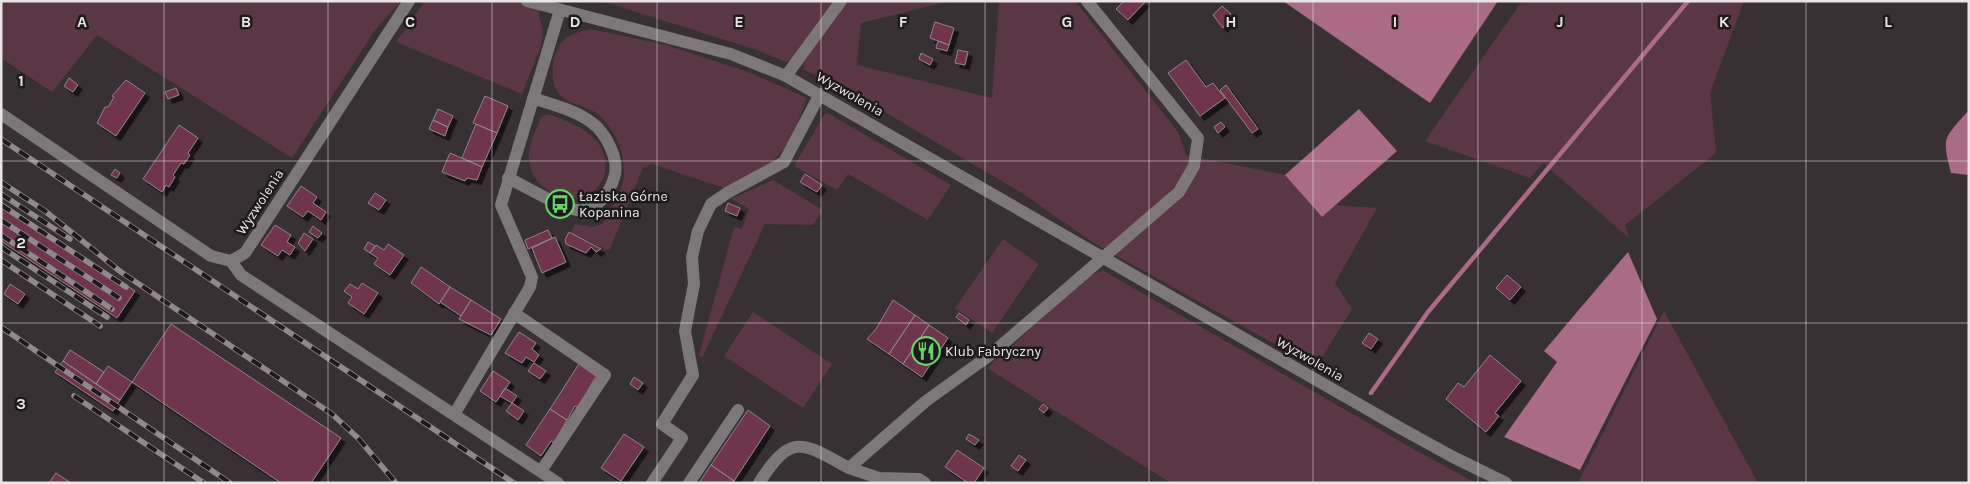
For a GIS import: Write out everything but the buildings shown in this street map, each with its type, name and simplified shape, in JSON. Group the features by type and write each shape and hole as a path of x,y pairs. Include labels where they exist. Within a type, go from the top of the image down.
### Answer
{"street":[{"name":"Wyzwolenia","path":"231,261 244,253 409,1"},
{"name":"Wyzwolenia","path":"527,1 558,6 731,54 786,76 1453,457 1506,483"},
{"path":"786,76 841,1"},
{"path":"848,468 926,401 990,355 1179,192 1194,166 1198,138 1087,1"},
{"path":"455,413 530,287 532,277 501,204 558,6"},
{"path":"652,483 682,438 662,424 693,375 685,331 694,284 692,257 698,231 711,204 727,192 784,162 820,94"},
{"path":"508,178 577,210 593,208 606,195 615,173 612,149 599,129 582,116 533,98"},
{"path":"1,114 211,256 231,261 241,276 455,413 558,483"},
{"path":"514,313 605,375 541,471"},
{"path":"689,483 738,410"},
{"path":"759,483 777,458 795,447 810,447 848,468 879,478 919,479 925,483"}],"shaded area":[{"path":"1,1 401,1 375,30 292,158 97,35 52,92 1,58"},
{"path":"425,1 540,1 539,17 543,29 541,46 522,94 396,42"},
{"path":"601,1 836,1 794,59 786,62 754,49"},
{"path":"848,1 951,1 861,23 857,65 992,98 999,1 1075,1 1178,132 1186,155 1285,175 1322,217 1336,205 1377,208 1335,283 1352,309 1316,367 1092,242 1022,193 844,88 804,70 803,63"},
{"path":"1283,1 1498,1 1430,103"},
{"path":"1522,1 1744,1 1710,93 1716,153 1625,225 1629,238 1543,163 1530,178 1425,141"},
{"path":"590,29 667,45 751,73 807,98 790,143 773,161 724,188 652,164 643,168 609,251 571,233 575,224 592,227 603,224 620,192 624,178 622,153 619,144 605,121 591,110 571,103 560,95 554,82 553,64 558,48 573,34"},
{"path":"1359,109 1397,151 1322,217 1285,175"},
{"path":"826,112 951,185 928,220 848,174 837,190 794,166"},
{"path":"1967,112 1969,113 1969,175 1951,173 1946,152 1947,140 1953,128"},
{"path":"548,114 581,128 598,143 606,164 604,177 597,188 589,195 576,198 555,194 546,189 533,174 529,164 531,144 541,117"},
{"path":"773,180 823,210 813,225 765,224 702,358 699,355 734,227 742,229 749,209 731,199"},
{"path":"1003,239 1039,264 992,333 955,308"},
{"path":"1628,252 1657,319 1580,470 1504,437 1557,362 1544,351"},
{"path":"1102,270 1415,450 1476,483 1171,483 987,368 1087,278"},
{"path":"1664,311 1758,483 1578,483"},
{"path":"753,312 832,364 803,408 724,356"}],"waterway":[{"path":"1371,393 1428,312 1688,1"}],"railway":[{"path":"1,139 514,483"},
{"path":"1,182 45,211 121,272 332,414 358,438 396,483"},
{"path":"1,194 70,239"},
{"path":"1,205 126,287"},
{"path":"1,220 119,298"},
{"path":"1,235 112,309"},
{"path":"1,247 107,317"},
{"path":"1,260 100,326"},
{"path":"1,327 230,483"},
{"path":"74,396 204,483"}],"place":[{"name":"Łaziska Górne Kopanina","path":"560,204"},
{"name":"Klub Fabryczny","path":"926,351"}]}
